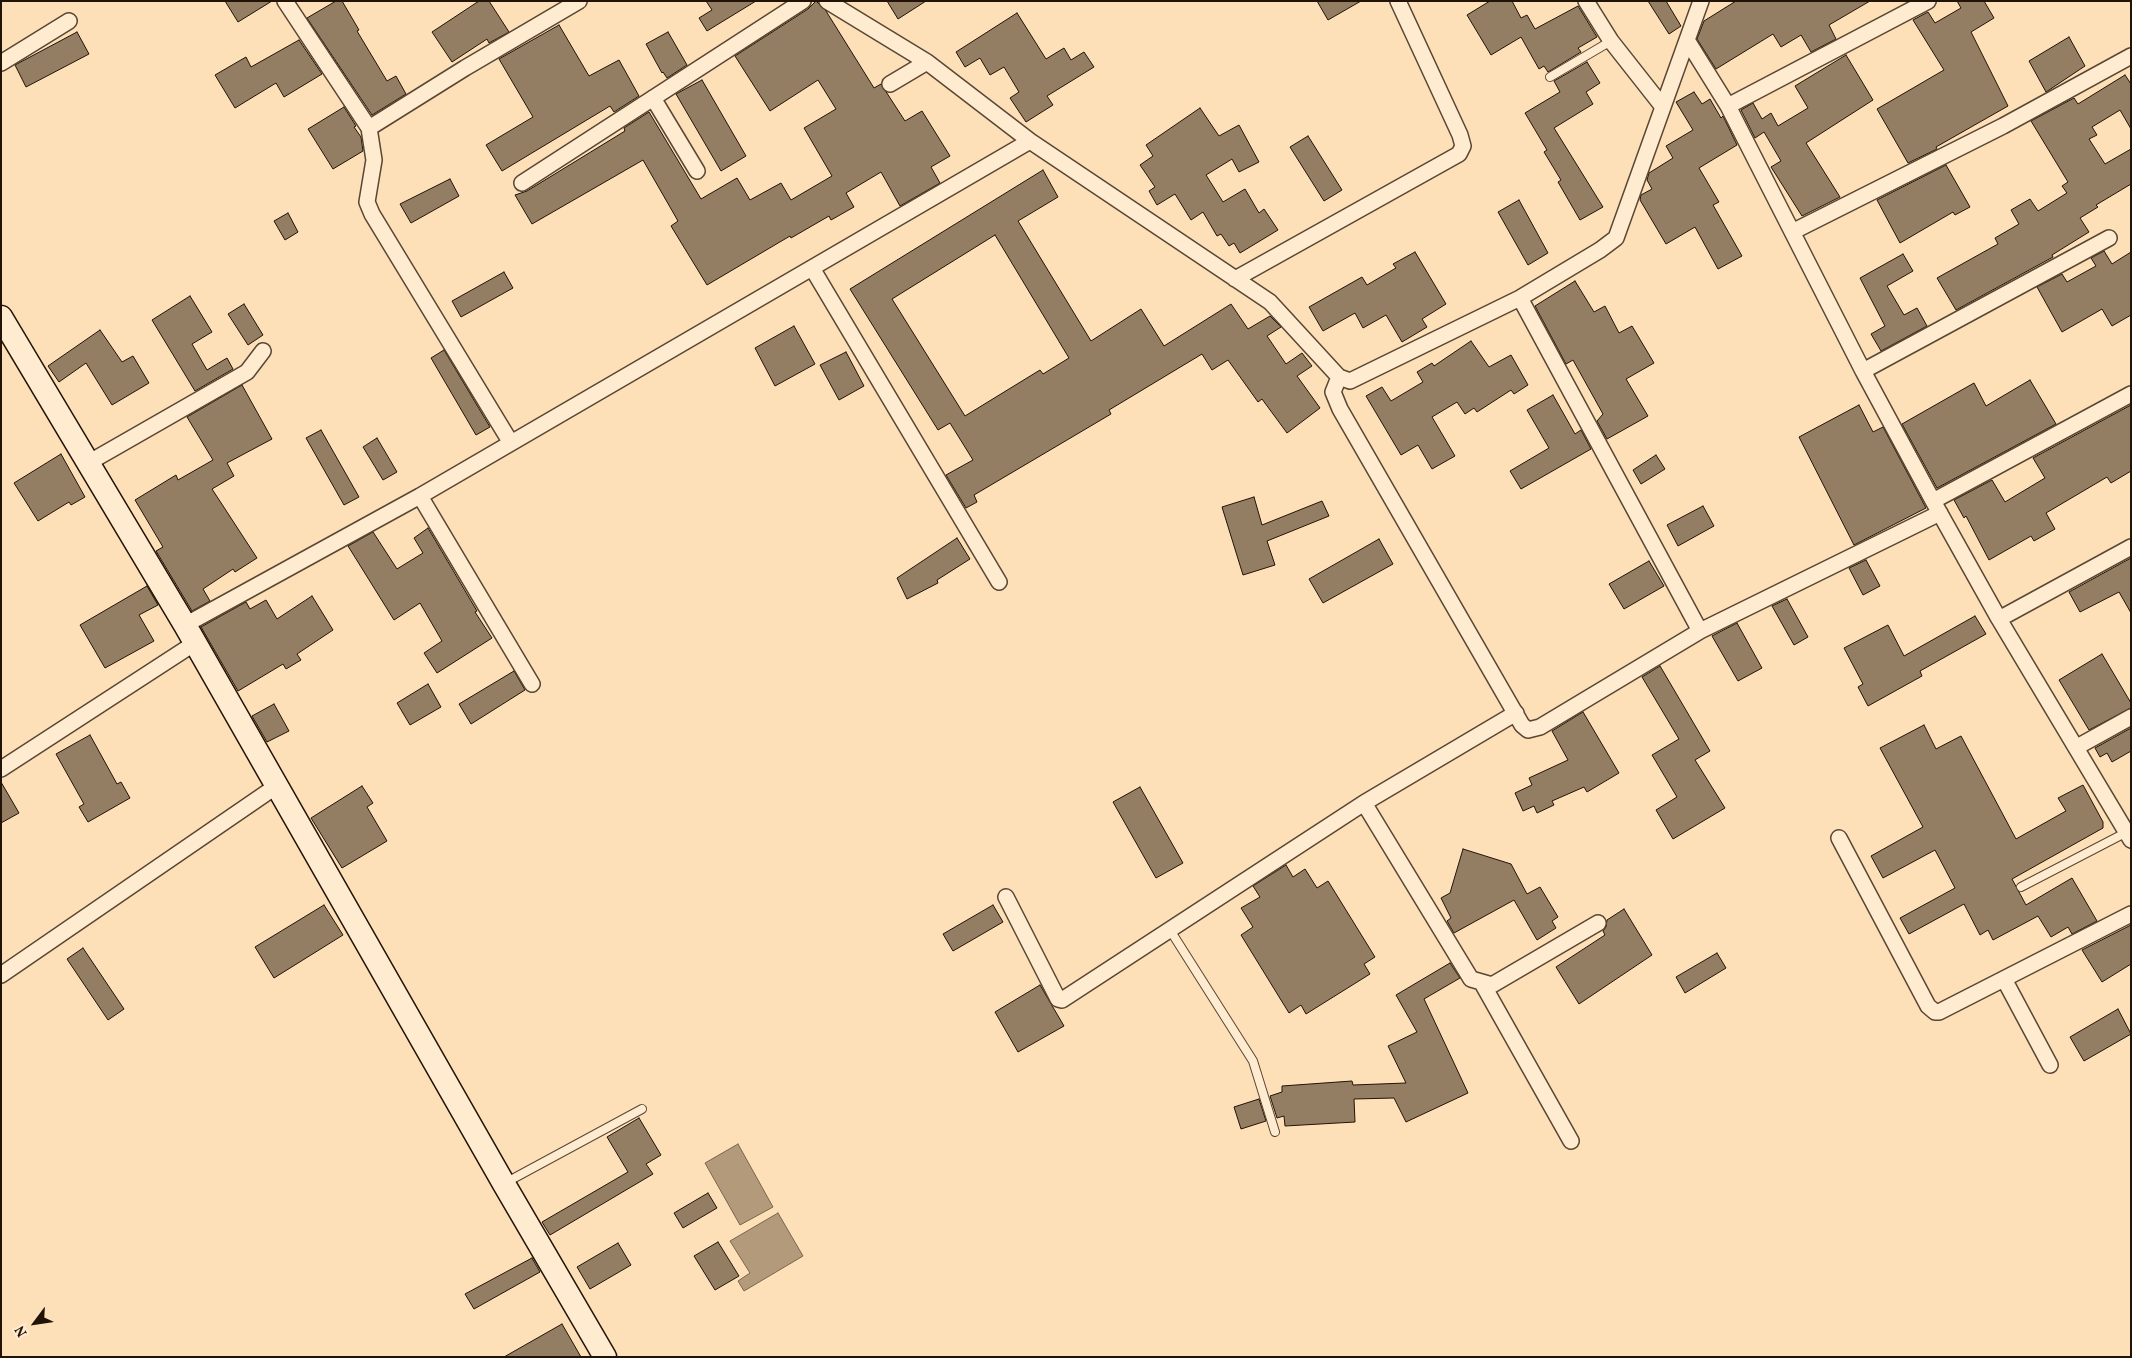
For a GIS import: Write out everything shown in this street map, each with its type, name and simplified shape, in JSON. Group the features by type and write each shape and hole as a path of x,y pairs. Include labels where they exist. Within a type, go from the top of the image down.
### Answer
{"street":[{"path":"285,1 369,128 374,160 367,202 372,214 511,443"},
{"path":"369,128 465,68 579,1"},
{"path":"522,183 803,1"},
{"path":"826,1 927,62 1030,141 1270,302 1339,377 1350,381 1520,298 1600,250 1616,238 1701,1"},
{"path":"1235,279 1459,154 1462,146 1460,135 1398,1"},
{"path":"1586,1 1610,41 1663,107"},
{"path":"1728,106 1928,1"},
{"path":"1,63 68,21"},
{"path":"1687,40 1728,106 1794,231 1863,371 1999,619 2129,836"},
{"path":"1794,231 2002,126 2131,56"},
{"path":"890,84 927,62"},
{"path":"653,98 697,171"},
{"path":"1,769 190,634 420,496 1030,141"},
{"path":"1863,371 2109,238"},
{"path":"812,268 999,582"},
{"path":"1520,298 1700,632"},
{"path":"1,317 278,785 504,1184 605,1357"},
{"path":"88,463 247,372 263,352"},
{"path":"1339,377 1333,392 1340,409 1522,725 1528,730 1540,727 1700,632 1937,507 2131,394"},
{"path":"420,496 532,684"},
{"path":"1999,619 2131,547"},
{"path":"1006,897 1060,1000 1364,803 1516,713"},
{"path":"2077,747 2131,717"},
{"path":"1,974 278,785"},
{"path":"1364,803 1471,979 1492,985 1598,923"},
{"path":"1839,838 1931,1011 1940,1012 2131,914"},
{"path":"2004,979 2050,1064"},
{"path":"1482,983 1571,1141"}],"lane":[{"path":"1550,77 1610,41"},
{"path":"2021,887 2129,836"},
{"path":"1170,930 1253,1061 1275,1132"},
{"path":"504,1184 642,1109"}],"shaded area":[{"path":"738,1144 773,1207 740,1225 705,1163"},
{"path":"778,1213 803,1256 744,1291 738,1281 750,1273 730,1241"}],"building":[{"path":"225,1 272,1 238,22"},
{"path":"336,1 342,1 359,30 357,31 387,81 396,76 406,94 372,115 307,18"},
{"path":"479,1 489,1 509,32 489,43 487,39 452,62 432,32"},
{"path":"706,1 756,1 707,31 699,18 712,10"},
{"path":"816,1 826,11 874,88 881,84 905,121 922,111 950,156 931,167 940,183 900,206 881,172 846,193 854,207 831,220 829,216 791,238 790,236 707,285 671,226 678,221 643,160 532,224 515,195 527,191 625,131 624,128 649,112 701,199 737,178 750,200 781,183 791,200 832,176 804,128 836,109 818,80 770,111 735,56 808,9"},
{"path":"887,1 926,1 898,19"},
{"path":"1317,1 1361,1 1328,20"},
{"path":"1490,1 1512,1 1521,18 1527,15 1535,29 1578,6 1597,37 1578,48 1581,52 1548,72 1544,66 1539,69 1521,37 1491,55 1467,15"},
{"path":"1648,1 1666,1 1681,26 1669,34"},
{"path":"1736,1 1870,1 1829,25 1836,39 1811,52 1801,35 1781,47 1773,34 1716,69 1697,39 1704,21"},
{"path":"1957,1 1984,1 1994,18 1971,32 2008,106 1936,147 1937,149 1908,163 1877,109 1944,70 1913,20 1928,12 1935,23 1961,8"},
{"path":"1017,13 1046,59 1064,48 1071,60 1084,52 1094,67 1047,96 1053,105 1026,122 1010,98 1019,92 1004,67 990,75 980,58 965,67 956,52"},
{"path":"559,25 589,76 619,60 639,96 614,112 610,106 502,171 486,145 533,117 499,59"},
{"path":"77,32 89,54 26,87 15,65"},
{"path":"668,32 687,65 667,78 662,73 646,44"},
{"path":"2069,37 2085,66 2046,92 2029,61"},
{"path":"299,40 322,74 284,97 276,83 235,108 215,75 246,57 251,67"},
{"path":"1846,55 1873,100 1806,143 1840,197 1802,216 1771,167 1781,161 1764,132 1755,138 1741,110 1753,103 1762,119 1771,113 1778,126 1808,108 1795,86"},
{"path":"1587,62 1600,83 1586,92 1593,104 1554,128 1603,207 1580,220 1558,182 1561,180 1544,152 1547,150 1525,113 1560,92 1554,81"},
{"path":"2125,75 2131,84 2131,129 2120,110 2092,127 2097,135 2089,139 2105,164 2131,149 2131,184 2096,205 2098,207 2080,218 2089,232 2052,255 2053,257 1956,310 1937,278 1998,244 1995,238 2019,224 2011,210 2030,199 2038,211 2067,193 2062,186 2068,182 2031,121 2074,98 2078,104"},
{"path":"702,80 746,156 721,171 676,94"},
{"path":"1694,92 1702,104 1710,99 1721,118 1723,116 1737,145 1699,168 1719,202 1713,205 1742,256 1718,269 1695,227 1666,244 1640,200 1641,195 1652,189 1647,180 1649,173 1673,158 1666,146 1693,130 1676,102"},
{"path":"344,107 361,137 363,151 333,169 308,129"},
{"path":"1200,108 1219,136 1239,125 1259,162 1239,172 1232,159 1206,175 1223,202 1245,189 1259,213 1264,209 1278,230 1240,253 1234,243 1229,246 1221,234 1217,236 1203,212 1191,220 1175,194 1157,205 1149,191 1155,187 1140,165 1153,156 1146,145"},
{"path":"1308,136 1342,190 1324,201 1290,147"},
{"path":"1946,165 1970,207 1955,215 1953,212 1900,243 1877,200"},
{"path":"1043,170 1058,197 1018,221 1091,341 1141,309 1164,346 1231,304 1248,329 1270,316 1281,327 1267,336 1286,364 1302,353 1312,366 1297,376 1320,408 1287,433 1262,399 1258,402 1228,360 1212,370 1202,354 1109,410 1111,414 974,495 977,502 966,508 946,475 973,460 950,423 938,430 850,289","holes":["995,235 1069,358 1043,374 1040,370 965,416 892,299"]},
{"path":"450,179 459,196 411,223 400,204"},
{"path":"1519,200 1548,253 1528,265 1498,212"},
{"path":"288,213 298,232 285,240 274,221"},
{"path":"2104,251 2112,264 2131,252 2131,315 2112,326 2102,309 2062,332 2037,287 2062,274 2067,282 2096,266 2091,258"},
{"path":"1415,252 1446,304 1422,319 1427,327 1402,342 1386,315 1363,328 1355,313 1323,331 1309,307 1362,277 1367,285 1396,268 1393,264"},
{"path":"1903,254 1913,271 1887,286 1904,315 1917,308 1927,326 1881,351 1871,334 1885,326 1860,278"},
{"path":"504,272 513,288 461,317 452,301"},
{"path":"1575,281 1594,312 1605,306 1619,333 1632,326 1654,363 1626,379 1648,416 1607,439 1597,421 1603,414 1573,360 1566,364 1535,306"},
{"path":"190,296 212,332 192,344 207,370 227,358 233,369 195,391 152,320"},
{"path":"244,304 263,335 248,345 228,314"},
{"path":"794,326 815,364 775,386 755,348"},
{"path":"100,330 122,362 133,356 149,383 112,405 86,363 59,382 48,366"},
{"path":"1471,341 1489,367 1511,355 1528,385 1514,394 1511,390 1477,412 1474,408 1465,414 1457,402 1432,417 1455,456 1432,469 1418,445 1401,455 1366,396 1382,387 1391,401 1423,382 1417,372 1432,363 1434,366"},
{"path":"444,350 490,427 476,435 431,358"},
{"path":"846,352 864,386 839,400 820,365"},
{"path":"2030,380 2056,424 1937,488 1902,424 1974,383 1986,406"},
{"path":"242,385 272,439 227,463 234,476 212,489 257,558 235,572 233,569 203,589 210,601 192,611 156,551 163,547 135,500 176,475 178,480 213,460 187,417"},
{"path":"1553,395 1575,434 1581,430 1591,449 1521,489 1510,471 1549,448 1527,410"},
{"path":"1859,405 1873,432 1883,427 1926,508 1854,545 1799,437"},
{"path":"2131,405 2131,471 2111,483 2107,477 2046,513 2055,529 2034,541 2031,536 1989,560 1966,516 1964,518 1954,500 1992,480 2005,502 2045,478 2033,458"},
{"path":"321,430 359,497 344,505 306,438"},
{"path":"377,438 397,472 383,480 363,447"},
{"path":"61,454 85,497 71,505 69,502 38,521 14,483"},
{"path":"1656,455 1665,469 1641,484 1633,470"},
{"path":"1254,497 1262,525 1322,501 1329,516 1267,541 1275,565 1243,575 1222,507"},
{"path":"1703,506 1714,526 1678,546 1667,525"},
{"path":"428,528 477,611 475,612 492,638 437,673 424,653 442,641 420,603 394,620 348,546 373,532 397,569 423,553 414,538"},
{"path":"957,538 970,559 937,580 938,583 907,599 897,578"},
{"path":"1379,539 1393,564 1323,603 1309,579"},
{"path":"2131,558 2131,613 2119,592 2080,612 2069,592"},
{"path":"1866,560 1880,586 1863,595 1849,568"},
{"path":"1649,561 1664,586 1624,609 1609,584"},
{"path":"147,586 158,605 139,615 154,641 105,668 80,625"},
{"path":"312,596 333,630 297,654 301,660 286,669 283,664 238,691 201,627 246,602 250,609 266,600 277,619"},
{"path":"1787,599 1808,637 1794,645 1772,606"},
{"path":"1975,616 1986,634 1920,671 1922,676 1868,706 1858,687 1863,684 1844,648 1888,625 1904,656"},
{"path":"1737,623 1762,668 1738,681 1712,636"},
{"path":"2102,654 2131,703 2131,708 2089,730 2059,680"},
{"path":"1660,666 1710,751 1695,760 1725,808 1673,839 1656,810 1677,797 1652,755 1679,739 1642,677"},
{"path":"514,671 525,690 471,724 459,704"},
{"path":"428,684 441,707 410,725 397,703"},
{"path":"274,704 289,731 267,742 252,716"},
{"path":"1583,712 1619,773 1587,792 1584,787 1552,801 1554,805 1537,813 1534,806 1523,811 1515,793 1532,785 1529,778 1568,760 1552,731"},
{"path":"1924,725 1936,749 1961,736 2016,839 2066,811 2058,798 2083,785 2103,822 2103,828 2012,879 2026,905 2072,878 2097,921 2072,934 2068,927 2051,937 2038,916 1993,940 1988,930 1980,935 1964,904 1909,934 1900,918 1955,888 1935,850 1883,878 1871,856 1923,827 1880,748"},
{"path":"2131,728 2131,751 2112,762 2107,753 2100,757 2095,748"},
{"path":"90,735 117,784 121,782 130,798 88,822 79,807 84,804 56,754"},
{"path":"1,782 19,813 1,823"},
{"path":"362,786 373,803 367,807 387,841 342,868 311,818"},
{"path":"1140,787 1183,863 1156,878 1113,802"},
{"path":"1463,849 1511,864 1527,894 1540,887 1558,917 1552,921 1556,928 1537,940 1514,900 1454,933 1447,921 1451,918 1441,898 1450,893"},
{"path":"1286,865 1293,877 1305,869 1317,888 1328,881 1375,957 1364,964 1370,974 1306,1014 1301,1005 1289,1013 1241,935 1253,927 1241,908 1260,897 1253,886"},
{"path":"324,905 343,935 274,978 255,947"},
{"path":"993,905 1003,922 953,951 943,934"},
{"path":"1624,909 1652,955 1579,1004 1556,967 1605,935 1603,931 1607,920"},
{"path":"2131,925 2131,964 2102,982 2082,950"},
{"path":"83,948 124,1009 108,1020 67,959"},
{"path":"1717,953 1726,968 1685,993 1676,977"},
{"path":"1450,963 1460,978 1424,999 1468,1093 1406,1122 1394,1098 1354,1099 1355,1122 1285,1126 1284,1116 1277,1118 1270,1096 1282,1092 1282,1086 1352,1081 1353,1085 1406,1083 1388,1046 1417,1032 1396,995"},
{"path":"1040,985 1064,1026 1018,1052 995,1012"},
{"path":"2118,1009 2131,1034 2084,1061 2070,1037"},
{"path":"1259,1099 1266,1121 1241,1129 1234,1107"},
{"path":"639,1118 661,1155 646,1164 653,1174 550,1235 542,1222 628,1172 607,1137"},
{"path":"708,1193 717,1208 683,1228 674,1213"},
{"path":"718,1242 739,1276 715,1290 694,1256"},
{"path":"618,1243 631,1265 590,1289 577,1267"},
{"path":"532,1258 540,1272 474,1309 465,1294"},
{"path":"562,1324 581,1357 504,1357"}]}
